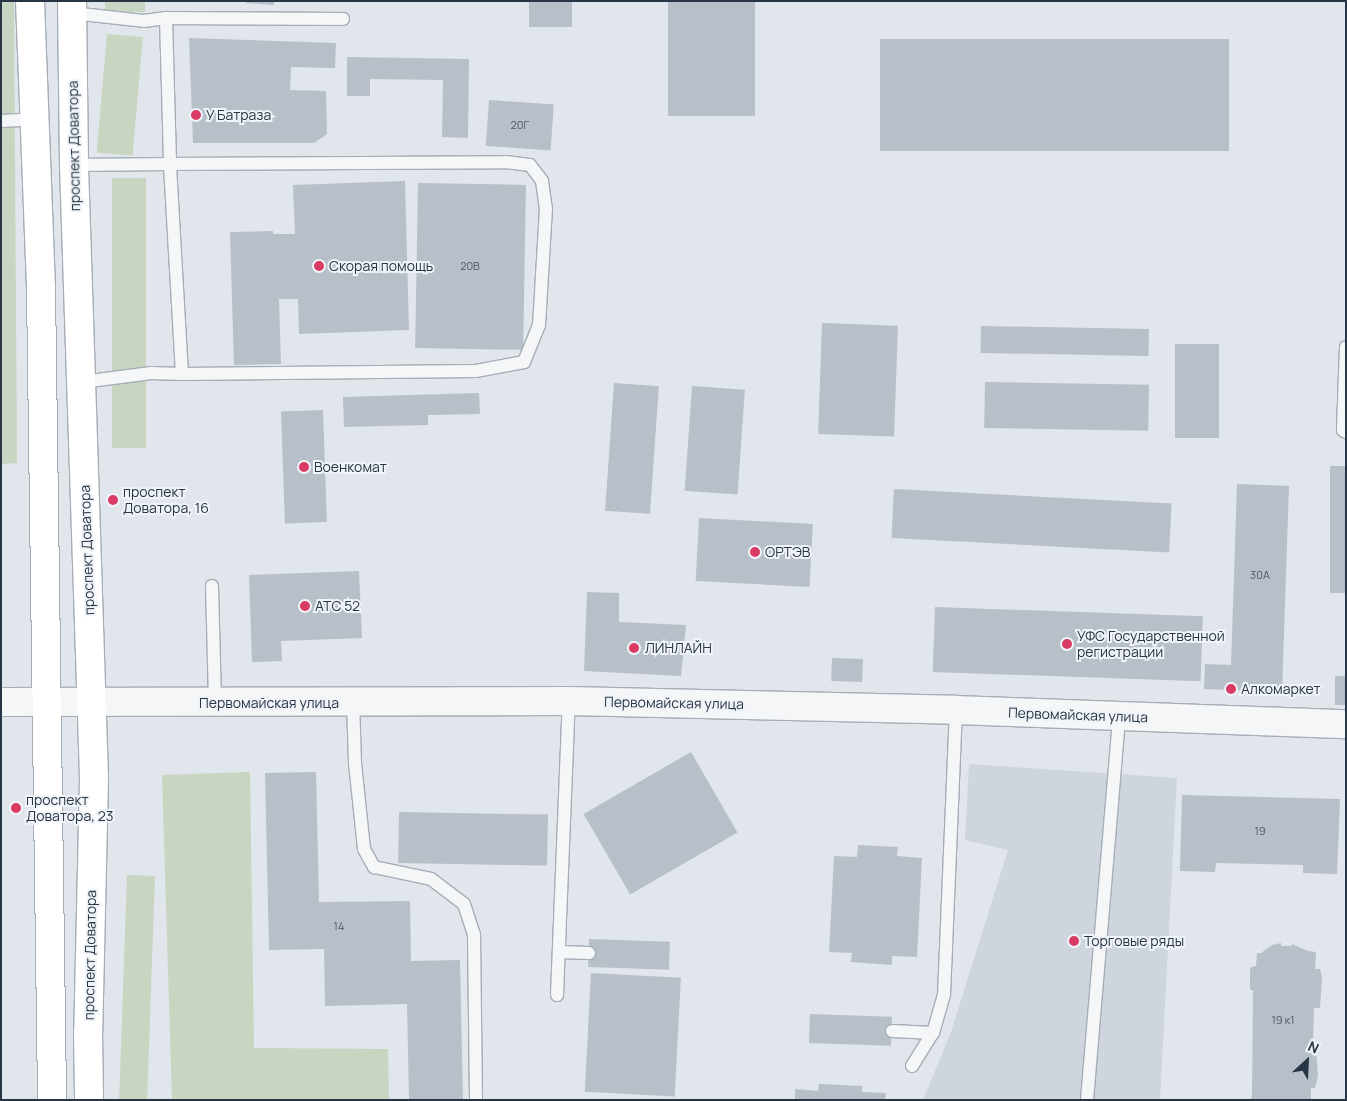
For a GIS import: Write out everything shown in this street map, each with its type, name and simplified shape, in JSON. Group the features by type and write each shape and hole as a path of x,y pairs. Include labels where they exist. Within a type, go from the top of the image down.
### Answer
{"main road":[{"path":"30,1 42,288 52,1100"},
{"name":"проспект Доватора","path":"72,7 74,165 94,778 88,1033 90,1100"}],"street":[{"name":"Первомайская улица","path":"1,702 569,701 956,710 1346,724"}],"lane":[{"path":"72,7 144,21 166,18 343,19"},
{"path":"166,18 170,164 182,374"},
{"path":"1,121 35,119"},
{"path":"74,165 506,162 530,165 542,181 546,208 539,325 524,362 476,371 151,373 82,382"},
{"path":"1346,347 1343,430 1346,432"},
{"path":"212,586 215,703"},
{"path":"557,995 569,701"},
{"path":"353,702 355,763 364,849 374,868 431,878 464,904 474,935 476,1100"},
{"path":"912,1066 933,1033 944,995 956,710"},
{"path":"1087,1100 1118,716"},
{"path":"559,952 589,953"},
{"path":"892,1031 933,1033"}],"shaded area":[{"name":"Торговые ряды","path":"969,764 1177,778 1160,1100 923,1100 951,1032 1008,850 965,840"}],"green space":[{"path":"1,1 14,1 17,463 1,464"},
{"path":"105,1 145,1 145,12 105,12"},
{"path":"107,34 143,37 132,156 97,153"},
{"path":"112,178 146,178 146,448 112,448"},
{"path":"250,772 254,1048 388,1049 389,1100 172,1100 162,775"},
{"path":"127,875 155,876 147,1100 119,1100"}],"building":[{"path":"246,1 274,1 274,5 246,3"},
{"path":"529,1 572,1 572,27 529,27"},
{"path":"668,1 755,1 755,116 668,116"},
{"path":"189,38 336,43 335,68 291,67 290,90 326,91 327,134 314,143 193,143"},
{"path":"880,39 1229,39 1229,151 880,151"},
{"path":"347,57 469,59 468,138 442,137 443,80 370,79 370,96 347,96"},
{"path":"489,100 554,105 551,150 486,146"},
{"name":"Скорая помощь","path":"405,181 409,330 299,334 298,299 279,299 281,364 234,365 230,232 273,231 273,234 295,234 293,185"},
{"path":"418,183 526,185 523,350 415,348"},
{"path":"822,323 898,326 894,437 818,434"},
{"path":"981,326 1149,329 1149,356 981,353"},
{"path":"1175,344 1219,344 1219,438 1175,438"},
{"path":"985,382 1149,385 1148,431 984,428"},
{"path":"614,383 659,386 650,514 605,511"},
{"path":"692,386 745,390 738,494 685,491"},
{"path":"479,393 480,414 428,415 428,425 344,427 343,397"},
{"name":"Военкомат","path":"323,410 327,522 285,523 281,411"},
{"path":"1330,466 1346,466 1346,593 1330,593"},
{"path":"1237,484 1289,486 1282,692 1204,689 1205,664 1231,665"},
{"path":"894,489 1172,504 1169,552 891,538"},
{"name":"ОРТЭВ","path":"699,518 813,524 810,587 696,581"},
{"name":"АТС 52","path":"359,571 362,638 281,641 282,661 252,662 249,575"},
{"name":"ЛИНЛАЙН","path":"587,592 619,593 619,622 686,625 681,676 584,671"},
{"name":"УФС Государственной регистрации","path":"935,607 1203,616 1201,681 933,672"},
{"path":"832,658 863,659 862,682 831,681"},
{"path":"1335,676 1346,676 1346,705 1335,705"},
{"path":"691,752 738,833 630,895 584,814"},
{"path":"316,772 319,902 410,901 411,961 460,960 463,1100 409,1100 407,1004 325,1006 324,949 269,950 265,773"},
{"path":"1182,795 1340,799 1337,874 1303,873 1303,865 1216,863 1215,872 1180,871"},
{"path":"399,812 548,815 547,866 398,863"},
{"path":"858,845 898,847 897,856 922,858 917,957 892,956 892,965 851,962 852,953 829,952 834,856 857,857"},
{"path":"589,939 670,942 669,970 588,967"},
{"path":"1281,943 1281,946 1292,946 1292,944 1308,951 1316,952 1315,969 1320,969 1322,977 1320,1008 1314,1008 1313,1047 1316,1047 1318,1076 1315,1088 1311,1088 1311,1100 1250,1100 1252,1096 1253,990 1250,990 1250,970 1251,967 1256,966 1257,953 1261,953 1272,945"},
{"path":"591,973 681,978 675,1097 585,1092"},
{"path":"810,1014 892,1017 891,1046 809,1043"},
{"path":"819,1084 862,1086 862,1092 886,1093 885,1100 795,1100 795,1089 818,1091"}],"place":[{"name":"У Батраза","path":"196,115"},
{"name":"Скорая помощь","path":"319,266"},
{"name":"Военкомат","path":"304,467"},
{"name":"проспект Доватора, 16","path":"113,500"},
{"name":"ОРТЭВ","path":"755,552"},
{"name":"АТС 52","path":"305,606"},
{"name":"УФС Государственной регистрации","path":"1067,644"},
{"name":"ЛИНЛАЙН","path":"634,648"},
{"name":"Алкомаркет","path":"1231,689"},
{"name":"проспект Доватора, 23","path":"16,808"},
{"name":"Торговые ряды","path":"1074,941"}]}
